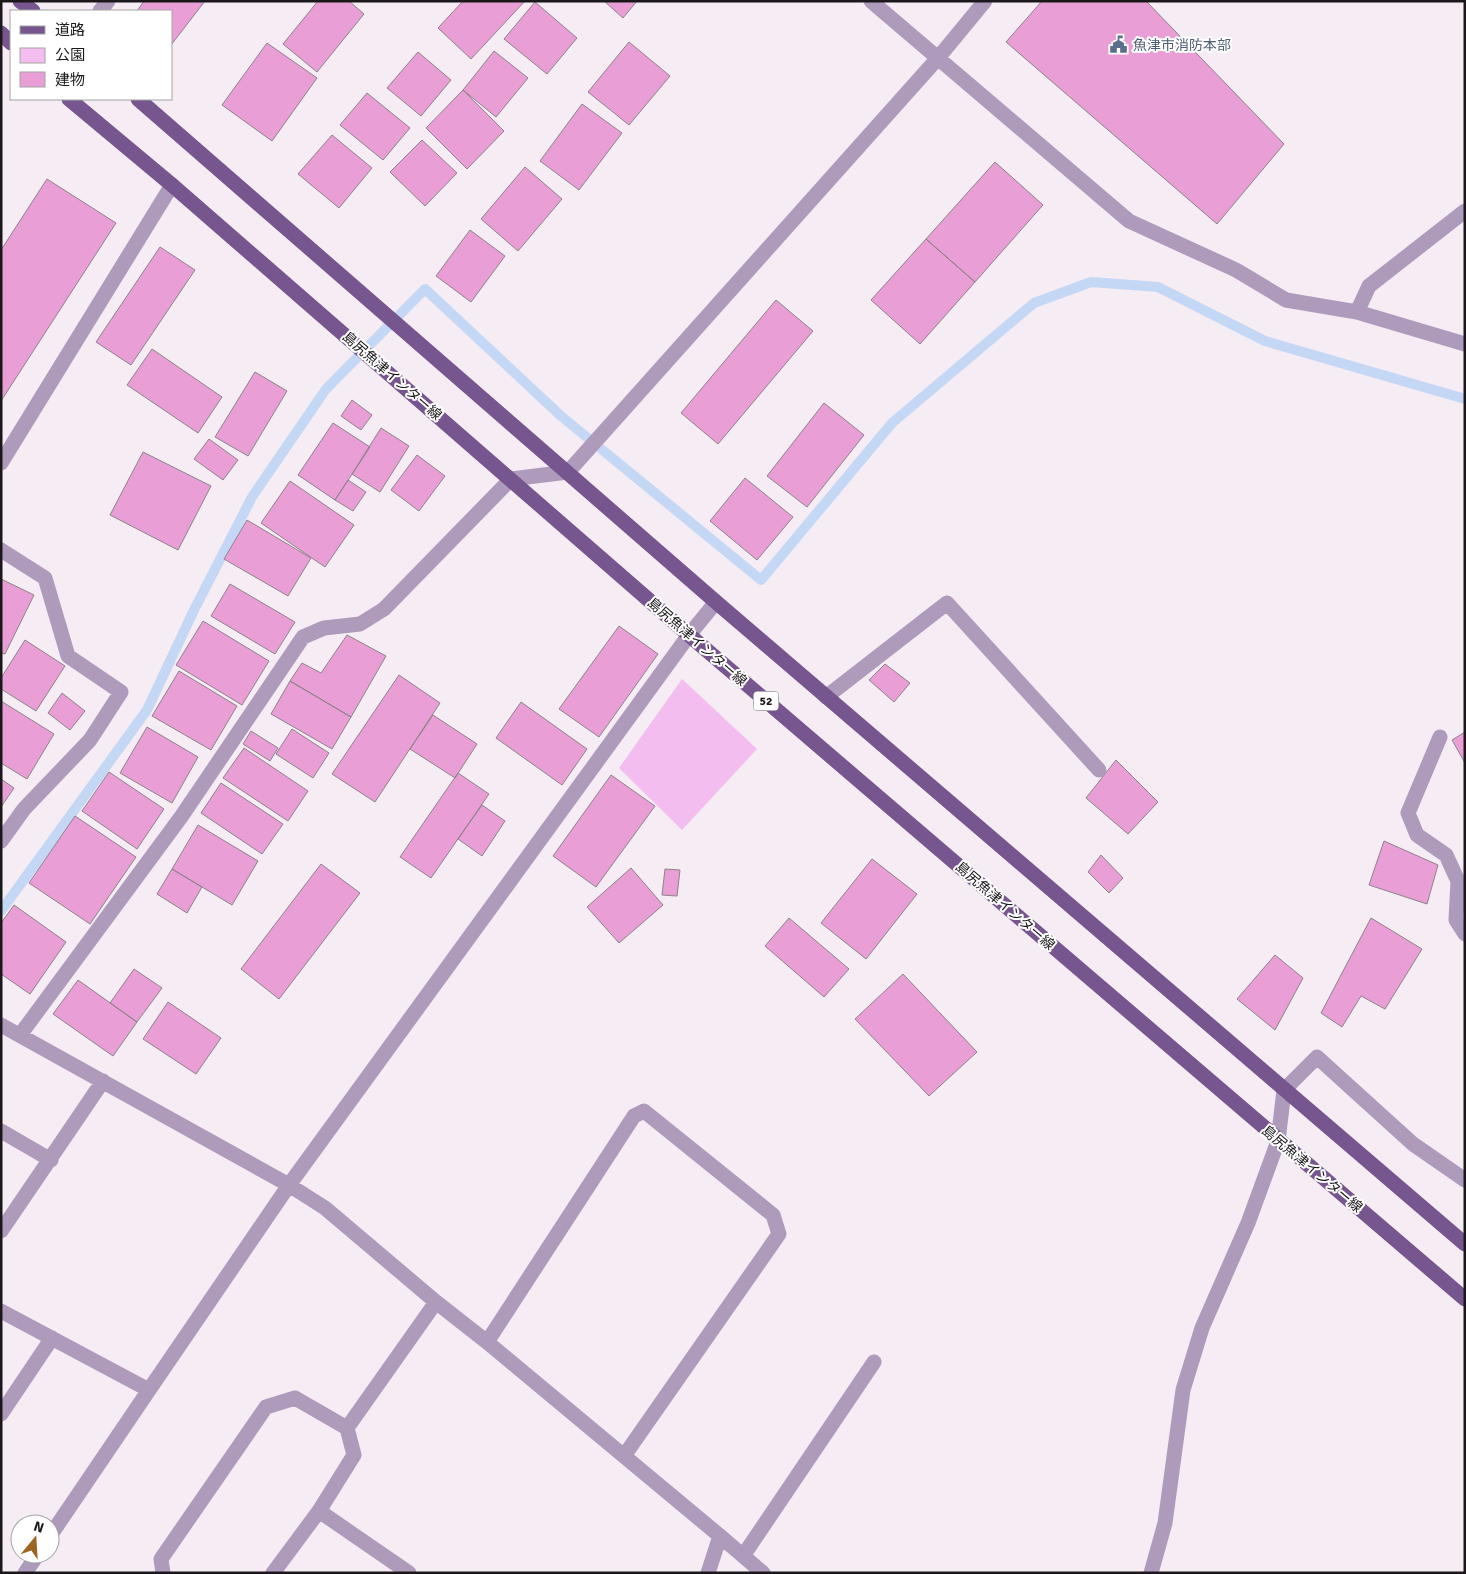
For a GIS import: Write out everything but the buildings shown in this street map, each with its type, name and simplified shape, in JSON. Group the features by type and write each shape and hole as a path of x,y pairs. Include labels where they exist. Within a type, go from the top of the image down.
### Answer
{"main road":[{"path":"20,1 32,10"},
{"path":"1,33 10,42"},
{"name":"島尻魚津インター線","path":"70,100 172,185 689,635 1465,1299"},
{"path":"139,100 826,697 1465,1244"}],"street":[{"path":"871,1 1129,221 1236,270 1286,300 1357,312 1465,344"},
{"path":"20,1035 181,817 303,637 324,628 360,624 384,609 511,479 568,472 938,58 985,1"},
{"path":"1,463 172,185"},
{"path":"1357,312 1369,286 1465,211"},
{"path":"1,550 45,578 68,656 121,692 90,740 24,810 1,841"},
{"path":"60,1521 288,1185 689,635 716,602"},
{"path":"826,697 947,603 1099,770"},
{"path":"1440,737 1408,812 1417,835 1446,855 1458,882 1456,920 1465,934"},
{"path":"1,1025 104,1081 326,1208 436,1302 487,1342 763,1573"},
{"path":"1151,1573 1165,1522 1183,1390 1202,1328 1248,1223 1278,1140 1284,1090 1317,1058 1413,1144 1465,1180"},
{"path":"1,1231 104,1081"},
{"path":"487,1342 634,1116 644,1111 773,1214 779,1234 624,1456"},
{"path":"1,1131 51,1160"},
{"path":"346,1428 436,1302"},
{"path":"1,1311 149,1390"},
{"path":"1,1414 52,1338"},
{"path":"743,1556 874,1362"},
{"path":"163,1573 162,1559 266,1407 296,1398 346,1428 354,1455 319,1511 273,1573"},
{"path":"319,1511 410,1573"},
{"path":"708,1573 720,1536"}],"green space":[{"path":"682,679 757,749 682,830 619,768"}],"waterway":[{"path":"1,911 147,710 194,610 252,497 326,389 425,289 561,416 761,580 892,423 1034,303 1091,282 1158,287 1265,341 1465,399"}],"place":[{"name":"魚津市消防本部","path":"1119,45"}]}
